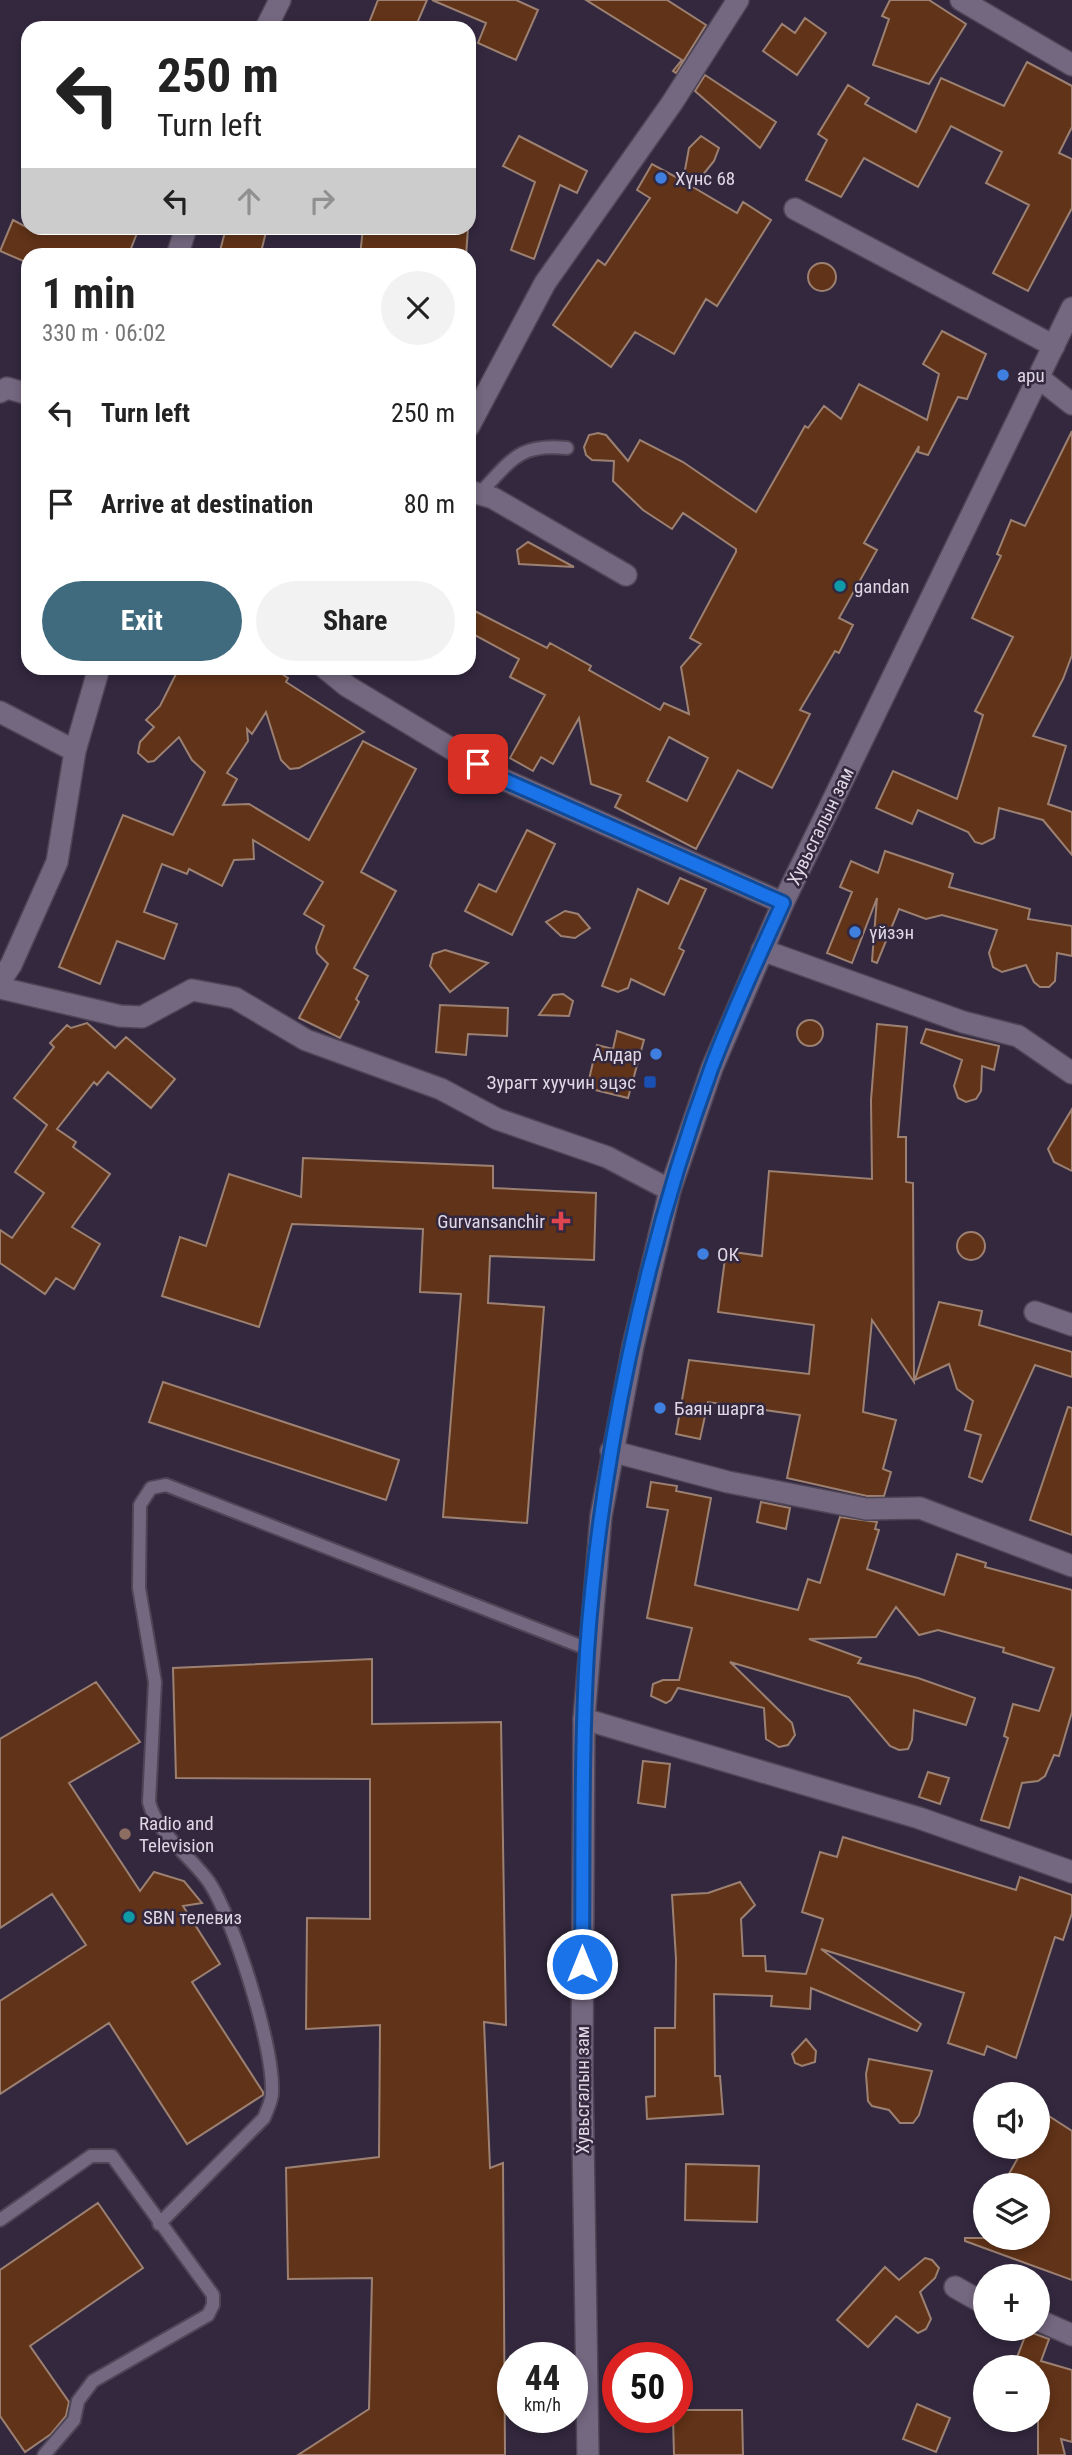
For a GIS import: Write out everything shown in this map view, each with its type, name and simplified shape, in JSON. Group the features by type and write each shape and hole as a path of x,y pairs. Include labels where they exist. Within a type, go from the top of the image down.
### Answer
{"street":[{"path":"270,21 280,0"},
{"path":"476,413 545,283 672,103 738,0"},
{"path":"961,0 1072,65"},
{"path":"794,209 1054,346"},
{"name":"Хувьсгалын зам","path":"588,2455 582,2073 584,1719 587,1649 601,1516 611,1451 670,1190 712,1068 783,903 1072,308"},
{"path":"1040,378 1072,404"},
{"path":"0,392 6,388 21,392"},
{"path":"476,493 494,498 626,575"},
{"path":"0,981 11,965 57,862 75,751 97,675"},
{"path":"333,675 500,778 783,903"},
{"path":"347,686 355,675"},
{"path":"0,712 75,751"},
{"path":"762,950 963,1022 1018,1036 1072,1073"},
{"path":"0,988 120,1016 142,1017 192,990 236,998 306,1040 441,1089 497,1119 607,1157 670,1190"},
{"path":"1035,1312 1072,1325"},
{"path":"611,1451 727,1482 866,1509 920,1508 1072,1566"},
{"path":"584,1719 919,1818 1072,1872"},
{"path":"955,2287 973,2297"},
{"path":"1050,2325 1072,2335"}],"lane":[{"path":"476,490 516,455 541,445 567,448"},
{"path":"159,2224 264,2118 272,2095 270,2069 249,1980 226,1913 209,1882 153,1820 149,1802 155,1682 139,1588 139,1560 140,1505 151,1488 166,1485 587,1649"},
{"path":"0,2220 91,2156 101,2153 112,2156 213,2295 213,2305 208,2315 93,2381 78,2401 74,2420 44,2455"}],"building":[{"path":"378,0 427,0 418,21 370,21"},
{"path":"432,0 516,0 538,10 516,60 478,43 486,23"},
{"path":"586,0 667,0 706,25 676,73 673,71 682,60"},
{"path":"890,0 929,0 966,24 929,84 873,65 889,19 882,16"},
{"path":"805,18 826,33 797,75 763,51 782,24 795,33"},
{"path":"1027,62 1072,86 1072,127 1059,153 1072,159 1072,208 1028,291 993,273 1029,205 986,183 1002,152 951,126 918,187 864,158 841,197 806,180 827,140 818,134 848,85 869,98 865,104 916,132 941,78 1004,106"},
{"path":"705,75 776,122 760,148 695,91"},
{"path":"519,136 587,171 577,193 560,185 534,259 511,250 535,182 503,166"},
{"path":"701,136 719,148 714,161 693,187 737,213 743,202 771,220 717,306 706,299 674,354 635,332 611,367 553,325 598,260 605,265 650,198 637,190 652,164 683,181 689,148"},
{"path":"13,220 21,224 21,235 136,235 131,248 21,248 21,260 0,251"},
{"path":"224,235 265,235 262,248 221,248"},
{"path":"362,235 468,235 467,248 361,248"},
{"path":"822,263 832,267 836,277 832,287 822,291 812,287 808,277 812,267"},
{"path":"942,331 986,354 967,399 958,397 928,455 918,452 919,446 864,543 877,550 839,618 853,625 839,653 835,651 800,710 810,714 772,788 738,770 696,849 615,807 621,795 591,784 579,718 553,764 541,757 533,771 510,758 545,695 510,677 519,659 476,636 476,612 547,648 550,643 591,666 589,670 660,710 664,703 689,714 681,667 701,644 690,638 736,552 736,549 683,513 672,529 643,510 613,481 614,461 592,460 586,455 584,447 589,435 606,435 628,461 640,440 683,462 756,512 805,426 808,428 824,406 841,419 859,384 927,420 939,374 923,364","holes":["669,737 708,758 687,801 647,781"]},
{"path":"1072,431 1072,655 1063,679 1033,736 1066,746 1048,804 1072,812 1072,855 1043,820 999,808 994,838 982,844 975,842 968,832 918,810 912,824 876,808 893,771 957,799 983,715 975,711 1013,637 972,618 1001,556 997,554 1011,520 1025,526"},
{"path":"528,542 574,567 519,564 517,550"},
{"path":"176,675 284,675 288,678 286,682 364,732 299,768 290,769 281,760 266,712 252,734 247,729 248,741 227,773 237,779 223,805 249,804 309,840 363,741 416,769 361,872 396,891 354,968 368,976 356,999 359,1002 340,1038 299,1018 328,964 317,953 316,947 324,926 304,914 323,882 253,840 254,859 234,860 222,886 189,869 187,874 162,864 144,912 177,924 164,959 117,941 100,984 59,967 123,815 173,835 205,772 192,760 179,737 154,761 148,762 138,753 140,742 154,727 146,720 160,706"},
{"path":"527,830 555,844 512,935 465,911 479,884 496,892"},
{"path":"885,851 953,874 949,887 1030,909 1028,919 1072,926 1072,956 1057,953 1055,981 1049,987 1040,987 1034,982 1026,965 1002,972 993,967 989,953 997,930 942,915 926,919 899,909 877,963 872,961 877,898 852,963 827,953 852,892 840,887 851,861 878,873"},
{"path":"680,878 706,889 679,948 684,951 664,995 631,979 628,988 618,992 602,986 638,889 668,904"},
{"path":"565,911 578,914 590,928 575,938 561,936 546,922"},
{"path":"445,950 488,963 450,992 430,966 433,954"},
{"path":"563,994 573,1001 569,1016 539,1015 553,995"},
{"path":"440,1005 508,1008 507,1036 468,1034 466,1055 436,1052"},
{"path":"810,1020 819,1024 823,1033 819,1042 810,1046 801,1042 797,1033 801,1024"},
{"path":"87,1023 115,1048 126,1037 175,1079 151,1108 108,1072 97,1085 94,1082 57,1129 76,1142 73,1147 110,1174 72,1227 100,1244 74,1289 56,1278 45,1294 0,1263 0,1230 12,1238 44,1193 15,1172 47,1125 14,1098 54,1047 50,1043 67,1025 71,1028"},
{"path":"877,1024 907,1027 898,1137 906,1137 906,1182 913,1183 914,1382 872,1320 863,1412 896,1420 883,1469 891,1472 884,1496 867,1496 787,1478 800,1415 708,1402 700,1439 676,1434 689,1360 809,1374 814,1325 718,1312 726,1251 762,1256 769,1171 872,1179 871,1100"},
{"path":"926,1029 999,1046 994,1070 982,1066 981,1091 976,1099 966,1102 958,1098 954,1086 962,1060 921,1043"},
{"path":"617,1031 644,1040 628,1098 587,1088 597,1045 613,1049"},
{"path":"1072,1109 1072,1171 1054,1162 1048,1149"},
{"path":"303,1158 493,1166 493,1188 596,1193 594,1260 490,1256 488,1303 544,1307 527,1523 443,1517 461,1294 420,1292 423,1229 292,1224 259,1327 162,1296 180,1237 206,1246 229,1174 301,1197"},
{"path":"971,1232 981,1236 985,1246 981,1256 971,1260 961,1256 957,1246 961,1236"},
{"path":"939,1302 982,1311 979,1325 1072,1352 1072,1377 1035,1365 982,1482 969,1477 981,1435 965,1430 973,1401 957,1389 949,1364 915,1380"},
{"path":"163,1382 399,1460 386,1500 149,1422"},
{"path":"1068,1407 1072,1408 1072,1535 1030,1520"},
{"path":"651,1482 677,1486 676,1491 711,1498 695,1585 798,1610 808,1579 820,1583 840,1517 877,1522 875,1529 879,1530 867,1569 944,1595 957,1554 986,1563 985,1567 1072,1590 1072,1712 1059,1756 1054,1755 1045,1776 1038,1781 1022,1783 1009,1828 981,1820 1008,1738 1004,1736 1013,1704 1039,1711 1054,1668 1003,1652 1004,1648 938,1630 919,1635 896,1607 876,1637 809,1639 861,1658 858,1663 918,1678 975,1698 966,1725 914,1710 912,1740 908,1749 899,1750 890,1746 849,1697 730,1662 792,1723 795,1735 788,1745 779,1747 766,1739 764,1708 678,1688 666,1703 651,1696 653,1684 663,1680 679,1680 692,1628 647,1618 668,1510 647,1507"},
{"path":"761,1502 790,1508 786,1529 757,1522"},
{"path":"372,1659 372,1724 501,1722 506,2025 484,2022 490,2168 503,2163 504,2342 497,2342 497,2433 505,2433 505,2455 298,2455 369,2409 372,2278 288,2279 286,2168 379,2157 380,2025 306,2029 307,1918 370,1919 370,1779 176,1778 173,1668"},
{"name":"SBN телевиз","path":"96,1682 140,1742 69,1783 140,1891 154,1872 184,1881 202,1903 183,1906 220,1964 192,1982 263,2092 263,2095 187,2144 109,2023 0,2094 0,2001 86,1945 52,1894 0,1928 0,1739"},
{"path":"643,1761 670,1764 665,1807 638,1803"},
{"path":"928,1772 949,1778 940,1804 919,1797"},
{"path":"843,1837 1016,1890 1020,1877 1072,1895 1072,1913 1063,1940 1055,1937 1016,2058 987,2046 984,2055 948,2043 964,1993 821,1949 921,2024 917,2031 811,1988 810,2009 771,2006 772,1996 714,1994 715,2076 720,2076 723,2114 647,2119 646,2097 655,2096 655,2028 675,2028 676,1959 672,1895 708,1893 740,1882 755,1905 741,1919 743,1956 765,1956 766,1971 806,1974 823,1919 802,1912 820,1852 837,1857"},
{"path":"806,2039 816,2051 815,2062 802,2066 795,2063 792,2054"},
{"path":"869,2059 932,2071 919,2115 913,2123 900,2123 889,2110 872,2106 868,2101 866,2074"},
{"path":"1050,2117 1072,2131 1072,2280 1050,2272 1050,2264 1028,2264 990,2250 1050,2250 1050,2173 1010,2173 1017,2159 1050,2159"},
{"path":"686,2164 759,2166 757,2222 685,2220"},
{"path":"98,2203 143,2268 30,2346 69,2402 66,2416 51,2434 25,2452 0,2416 0,2270"},
{"path":"965,2238 973,2238 973,2244 965,2241"},
{"path":"925,2258 932,2260 939,2268 935,2278 920,2292 931,2319 926,2329 918,2333 896,2316 868,2347 837,2320 885,2267 899,2280"},
{"path":"1023,2341 1048,2341 1043,2355 1018,2355"},
{"path":"1050,2364 1072,2370 1072,2442 1061,2439 1065,2455 1038,2455 1038,2432 1050,2432"},
{"path":"917,2404 950,2418 936,2452 903,2439"},
{"path":"693,2410 742,2410 743,2455 674,2455 673,2433 693,2433"}],"place":[{"name":"Хүнс 68","path":"661,178"},
{"name":"apu","path":"1003,375"},
{"name":"gandan","path":"840,586"},
{"name":"үйзэн","path":"855,932"},
{"name":"Алдар","path":"656,1054"},
{"name":"Зурагт хуучин эцэс","path":"650,1082"},
{"name":"Gurvansanchir","path":"561,1221"},
{"name":"ОК","path":"703,1254"},
{"name":"Баян шарга","path":"660,1408"},
{"name":"Radio and Television","path":"125,1834"},
{"name":"SBN телевиз","path":"129,1917"}],"route":[{"path":"478,764 500,778 783,903 712,1068 670,1190 611,1451 601,1516 587,1649 582,1964"}]}
